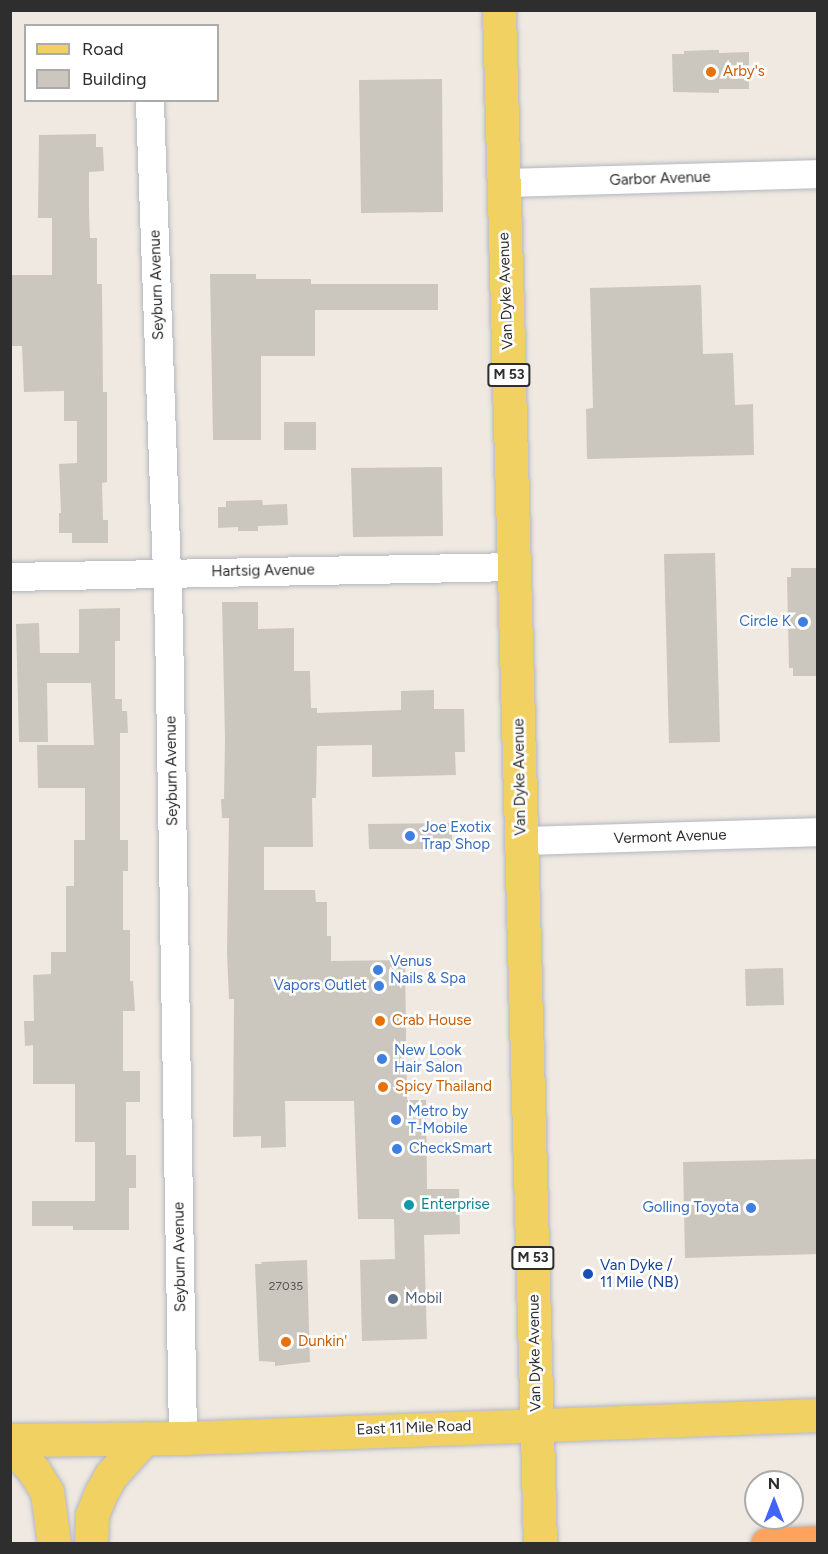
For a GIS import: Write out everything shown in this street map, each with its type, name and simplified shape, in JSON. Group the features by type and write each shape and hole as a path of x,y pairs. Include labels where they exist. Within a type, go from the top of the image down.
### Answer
{"highway":[{"path":"767,1544 818,1542"}],"main road":[{"name":"Van Dyke Avenue","path":"499,10 540,1544"},
{"name":"East 11 Mile Road","path":"10,1443 818,1415"},
{"path":"90,1544 92,1515 111,1475 146,1438"},
{"path":"10,1443 34,1471 47,1492 54,1544"}],"street":[{"name":"Seyburn Avenue","path":"150,104 166,573 183,1438"},
{"name":"Garbor Avenue","path":"503,183 818,174"},
{"name":"Hartsig Avenue","path":"10,577 515,567"},
{"name":"Vermont Avenue","path":"522,841 818,832"}],"building":[{"name":"Arby's","path":"719,50 719,53 749,52 749,89 719,89 719,93 673,92 672,54 684,54 684,51"},
{"path":"442,79 443,212 361,213 359,80"},
{"path":"96,134 96,147 103,147 104,171 89,172 89,212 90,238 97,238 97,284 102,284 103,392 107,392 107,482 102,483 103,520 108,520 108,543 72,543 72,533 59,533 59,513 61,513 59,464 77,463 77,421 64,421 64,391 24,392 22,346 10,346 10,275 52,275 52,218 38,218 39,135"},
{"path":"210,274 256,274 256,279 311,279 311,284 438,284 438,310 315,310 315,356 261,356 261,440 213,440"},
{"path":"701,285 703,354 733,353 735,405 753,404 754,455 587,459 586,409 593,408 590,288"},
{"path":"284,422 316,422 316,450 284,450"},
{"path":"442,467 443,536 353,537 351,468"},
{"path":"262,500 263,505 287,504 288,525 258,526 258,531 238,531 238,527 218,528 218,507 226,507 226,501"},
{"path":"715,553 720,742 669,743 664,554"},
{"name":"Circle K","path":"791,568 818,568 818,676 793,676 793,668 789,668 787,577 791,577"},
{"path":"222,602 258,602 258,629 294,628 294,671 310,671 311,708 317,708 317,713 401,710 401,691 434,690 434,709 464,709 465,752 455,752 456,775 372,777 372,745 317,746 316,798 312,798 313,847 264,847 264,890 315,890 316,902 327,902 327,936 331,936 331,961 405,960 407,1100 426,1100 427,1189 459,1189 460,1234 424,1235 427,1339 362,1341 360,1260 395,1259 394,1219 358,1219 354,1101 285,1101 286,1147 261,1148 261,1136 233,1137 234,999 229,999 227,953 229,818 222,818 221,799 224,799 225,739"},
{"path":"120,608 120,641 115,641 115,699 122,699 122,711 127,711 128,733 120,733 120,840 128,840 128,871 123,871 123,930 130,930 130,981 133,981 135,1011 123,1011 123,1071 140,1071 140,1102 126,1102 126,1155 136,1155 136,1188 129,1188 129,1230 73,1230 73,1226 32,1226 32,1201 95,1201 95,1142 75,1142 75,1084 33,1084 33,1045 25,1046 24,1021 34,1021 33,975 51,974 51,952 66,952 66,886 74,886 74,840 85,840 85,788 38,788 37,745 94,745 91,683 47,683 48,742 19,742 16,624 39,623 40,653 79,653 79,609"},
{"name":"Joe Exotix Trap Shop","path":"452,823 452,849 369,849 368,824"},
{"path":"783,968 784,1005 746,1006 745,969"},
{"name":"Golling Toyota","path":"818,1159 818,1254 685,1258 683,1162"},
{"path":"307,1260 310,1362 275,1366 275,1362 259,1361 255,1264"}],"place":[{"name":"Arby's","path":"711,72"},
{"name":"Circle K","path":"803,622"},
{"name":"Joe Exotix Trap Shop","path":"410,836"},
{"name":"Venus Nails & Spa","path":"378,970"},
{"name":"Vapors Outlet","path":"379,986"},
{"name":"Crab House","path":"380,1021"},
{"name":"New Look Hair Salon","path":"382,1059"},
{"name":"Spicy Thailand","path":"383,1087"},
{"name":"Metro by T-Mobile","path":"396,1120"},
{"name":"CheckSmart","path":"397,1149"},
{"name":"Enterprise","path":"409,1205"},
{"name":"Golling Toyota","path":"751,1208"},
{"name":"Van Dyke / 11 Mile (NB)","path":"588,1274"},
{"name":"Mobil","path":"393,1299"},
{"name":"Dunkin'","path":"286,1342"}]}
